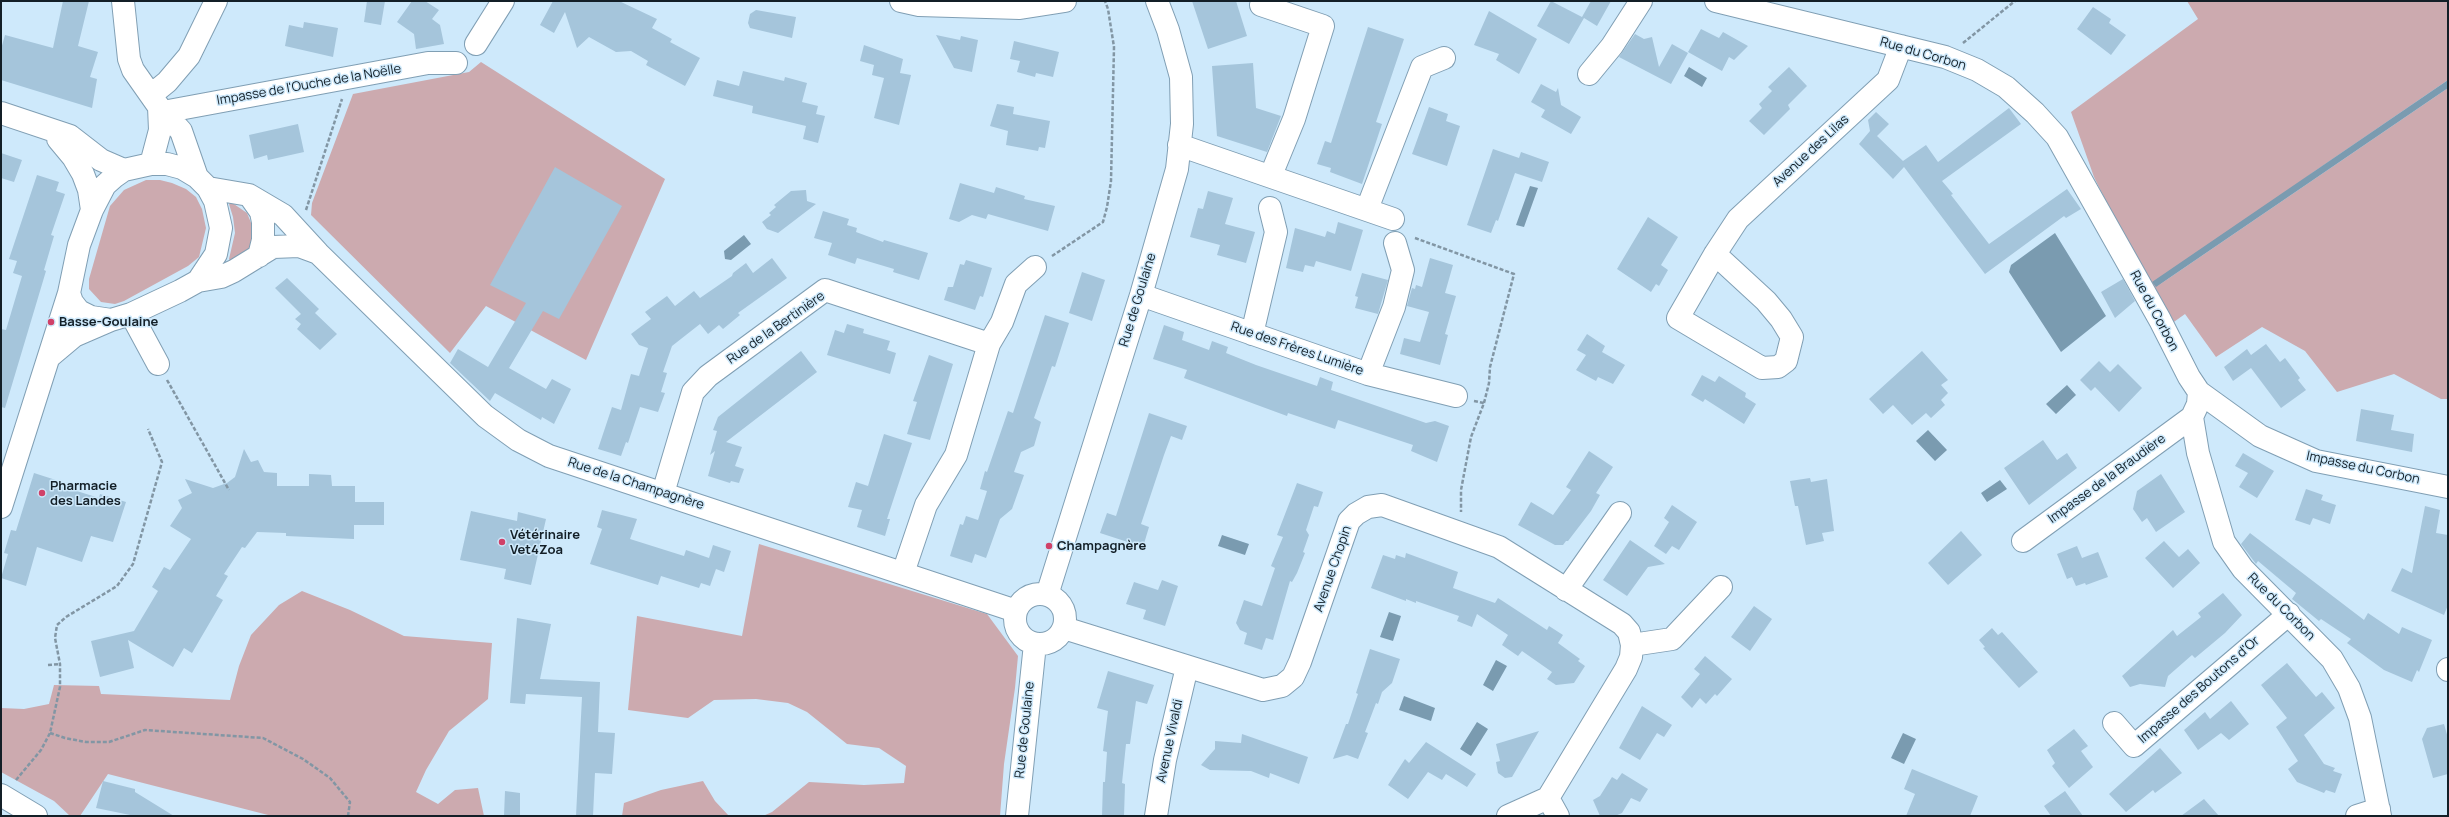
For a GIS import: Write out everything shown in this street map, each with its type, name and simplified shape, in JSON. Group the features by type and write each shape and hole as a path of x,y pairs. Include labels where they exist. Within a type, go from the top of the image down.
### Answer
{"street":[{"path":"49,357 74,336 121,317 198,281 216,254 221,228 215,201 203,182 181,131 158,105 133,70 130,59 128,25 123,1"},
{"path":"151,164 160,130 158,105 168,82 189,56 216,1"},
{"path":"476,44 503,1"},
{"path":"900,1 919,5 1020,8 1065,1"},
{"name":"Rue de Goulaine","path":"1047,595 1141,295 1177,169 1182,124 1181,77 1168,30 1157,1"},
{"path":"1589,74 1612,46 1641,1"},
{"name":"Rue du Corbon","path":"1716,1 1758,13 1945,57 1977,70 2006,87 2035,113 2056,137 2160,320 2199,392 2198,404 2192,417 2198,453 2224,542 2243,569 2332,659 2349,688 2362,725 2379,813"},
{"path":"1261,5 1323,26 1294,120 1271,175"},
{"name":"Avenue des Lilas","path":"1715,254 1766,301 1781,318 1792,337 1790,351 1786,361 1778,367 1762,368 1678,318 1715,254 1738,219 1888,80 1901,46"},
{"path":"1367,209 1422,66 1444,58"},
{"name":"Impasse de l'Ouche de la Noëlle","path":"158,105 343,78 428,63 456,63"},
{"path":"1,113 70,136 101,160 124,170 105,185 92,210 79,245 69,293 54,335 49,357 1,507"},
{"path":"39,125 61,142 74,157 89,190 92,210"},
{"path":"1180,145 1271,175 1393,219"},
{"name":"Rue de la Champagnère","path":"124,170 151,164 182,168 203,182 249,195 271,206 294,225 318,253 485,416 505,433 549,456 663,492 1016,611"},
{"path":"249,195 261,212 264,222 263,240 258,256"},
{"path":"1252,334 1276,232 1270,208"},
{"path":"1368,374 1394,307 1403,270 1395,243"},
{"name":"Rue de la Champagnère","path":"198,281 221,277 234,271 273,247 299,246 318,253"},
{"path":"903,573 926,506 956,455 989,344 1002,322 1016,284 1034,267"},
{"name":"Rue de la Bertinière","path":"663,492 693,392 708,376 825,290 989,344"},
{"path":"69,293 72,302 78,311 91,317 121,317"},
{"name":"Rue des Frères Lumière","path":"1141,295 1368,374 1456,396"},
{"path":"121,317 158,364"},
{"name":"Impasse du Corbon","path":"2199,392 2260,436 2316,461 2448,487"},
{"name":"Impasse de la Braudière","path":"2023,541 2192,417"},
{"name":"Avenue Chopin","path":"1064,628 1263,690 1282,686 1293,676 1300,662 1349,521 1368,507 1382,505 1499,547 1622,624 1629,632 1632,645"},
{"path":"1566,590 1620,513"},
{"path":"1508,816 1553,807 1626,669 1631,657 1632,645 1672,639 1721,587"},
{"path":"1032,595 1047,595 1054,598 1064,611 1064,628 1056,639 1042,644 1035,644 1021,635 1015,620 1016,611 1025,599 1032,595"},
{"name":"Impasse des Boutons d'Or","path":"2114,722 2134,746 2289,614"},
{"name":"Rue de Goulaine","path":"1017,816 1035,644"},
{"name":"Avenue Vivaldi","path":"1156,816 1165,760 1187,667"},
{"path":"2,795 36,816"},
{"path":"2357,816 2379,813"}],"path":[{"path":"1034,267 1103,222 1110,181 1114,47 1108,9 1105,1"},
{"path":"1945,57 2015,1"},
{"path":"294,225 305,212 344,92 343,78"},
{"path":"158,364 229,490"},
{"path":"2,795 41,750 50,732 60,687 60,664 55,638 57,626 66,617 117,586 133,564 162,462 148,429"},
{"path":"48,665 60,664"},
{"path":"50,732 65,738 86,742 109,742 146,730 263,738 303,759 330,778 350,802 348,816"}],"shaded area":[{"path":"2187,1 2448,1 2448,80 2315,171 2156,287 2448,88 2448,399 2441,399 2394,374 2337,392 2305,351 2262,327 2216,357 2185,314 2171,324 2146,282 2094,177 2071,112 2198,19"},
{"path":"481,62 665,179 586,360 486,306 450,353 311,215 312,203 353,94 469,72"},
{"path":"146,180 160,180 172,183 186,189 196,197 202,209 206,228 199,257 188,266 124,301 115,304 101,302 89,289 89,279 110,206 124,190"},
{"path":"231,202 247,213 254,230 249,250 231,262 229,259 235,233 233,217 229,204"},
{"path":"759,544 987,614 1018,656 1004,764 1000,816 763,816 772,812 809,782 864,785 904,783 906,766 879,748 847,744 807,712 788,703 756,699 714,700 688,718 628,710 637,616 742,636"},
{"path":"302,591 350,610 404,636 492,643 488,699 449,731 426,770 416,792 438,804 455,790 478,788 484,816 272,816 108,774 80,816 70,816 54,801 1,772 1,708 24,709 49,704 54,685 99,686 101,694 230,700 239,666 251,635 279,605"},
{"path":"703,781 715,801 729,816 622,816 624,803 661,790"}],"water":[{"path":"1689,67 1707,78 1702,87 1684,76"},
{"path":"2448,80 2448,88 2156,287 2152,282"},
{"path":"1530,186 1538,188 1524,227 1516,225"},
{"path":"2055,233 2106,316 2061,352 2009,272 2011,265"},
{"path":"744,235 751,244 731,260 725,259 724,251"},
{"path":"2067,385 2076,395 2056,414 2046,404"},
{"path":"1928,430 1947,450 1935,461 1916,441"},
{"path":"2000,480 2007,489 1987,502 1981,493"},
{"path":"1222,535 1249,544 1245,555 1218,546"},
{"path":"1389,612 1401,616 1393,641 1380,637"},
{"path":"1496,660 1507,666 1493,691 1483,685"},
{"path":"1404,696 1435,708 1431,721 1399,710"},
{"path":"1477,722 1488,729 1471,756 1460,749"},
{"path":"1903,733 1916,739 1904,764 1891,758"}],"building":[{"path":"63,1 89,1 78,46 98,52 90,77 97,79 92,108 1,80 1,49 5,35 53,48"},
{"path":"367,1 385,1 381,25 364,22"},
{"path":"412,1 425,1 439,10 432,19 440,25 444,44 416,49 414,34 397,22"},
{"path":"553,1 619,1 657,19 652,28 672,39 670,42 700,58 685,86 646,65 648,61 631,51 616,52 589,37 577,48 565,12 554,33 540,25"},
{"path":"1192,1 1236,1 1247,36 1208,49"},
{"path":"1551,1 1582,17 1591,1 1611,1 1597,26 1584,18 1569,44 1537,26"},
{"path":"2093,7 2111,19 2109,23 2126,35 2111,55 2077,29"},
{"path":"756,10 796,17 792,38 750,28 748,23 750,14"},
{"path":"1489,11 1537,39 1519,74 1496,60 1499,54 1474,45"},
{"path":"304,22 338,28 333,57 285,46 289,25 303,28"},
{"path":"1368,27 1404,39 1376,122 1382,124 1362,184 1330,172 1331,168 1317,164 1325,141 1331,143"},
{"path":"1701,29 1719,38 1723,32 1748,46 1734,60 1729,57 1722,71 1688,52"},
{"path":"1635,34 1644,39 1652,37 1659,67 1672,44 1688,53 1671,84 1619,57"},
{"path":"936,35 960,40 961,36 978,40 972,72 954,68"},
{"path":"1014,41 1059,52 1053,77 1036,73 1035,77 1017,72 1020,61 1010,59"},
{"path":"864,45 903,59 900,73 911,75 899,125 874,118 884,78 872,75 874,65 860,61"},
{"path":"1253,63 1256,108 1281,116 1267,152 1217,136 1212,66"},
{"path":"1789,67 1807,86 1788,105 1790,109 1764,135 1749,121 1762,108 1759,104 1772,91 1768,87"},
{"path":"743,71 784,81 785,77 807,83 802,102 818,106 816,114 825,116 818,143 803,139 806,126 752,113 753,106 713,96 717,80 739,86"},
{"path":"1541,84 1556,92 1558,88 1561,105 1581,117 1571,134 1541,117 1545,110 1531,102"},
{"path":"997,104 1014,107 1013,114 1050,121 1045,148 1039,147 1038,151 1006,145 1008,131 990,126"},
{"path":"1429,107 1448,114 1446,121 1460,126 1447,166 1412,154"},
{"path":"2009,108 2021,124 1942,181 1953,194 1951,195 1989,244 2067,189 2081,209 2066,218 2064,216 1985,274 1904,167 1893,179 1859,144 1870,131 1868,120 1876,112 1889,124 1877,136 1903,161 1926,145 1938,162"},
{"path":"298,124 304,152 268,160 267,155 254,159 249,135"},
{"path":"1493,149 1519,158 1521,152 1549,162 1542,182 1515,173 1498,221 1496,220 1491,233 1467,225"},
{"path":"1,153 22,160 14,182 1,178"},
{"path":"555,167 622,206 559,319 543,311 509,368 546,389 552,379 571,389 554,424 542,417 541,420 495,393 490,401 450,363 458,349 488,367 526,303 490,285"},
{"path":"37,175 59,182 56,191 65,194 51,235 54,236 44,270 46,271 5,408 1,407 1,329 6,330 22,276 13,273 17,261 9,259"},
{"path":"960,183 994,193 996,187 1025,196 1024,199 1055,206 1048,231 988,214 986,219 972,215 959,222 949,219"},
{"path":"806,190 807,201 816,204 778,233 767,229 762,222 771,215 769,213 776,207 774,205 791,191"},
{"path":"1208,191 1233,198 1225,224 1255,232 1246,263 1217,255 1220,245 1190,237 1198,208 1203,209"},
{"path":"823,211 849,219 847,225 857,228 856,232 883,242 884,240 928,253 919,280 893,272 894,269 857,258 855,264 828,255 832,243 814,238"},
{"path":"1648,217 1678,237 1661,265 1668,270 1659,286 1656,284 1651,292 1617,269"},
{"path":"1338,222 1363,230 1351,271 1316,261 1314,267 1305,265 1303,272 1286,268 1295,228 1325,237 1327,231 1335,234"},
{"path":"772,258 787,278 738,313 740,315 723,329 719,325 708,334 700,324 672,346 663,372 667,373 661,392 665,393 658,412 640,407 628,443 626,442 621,456 598,449 612,407 621,410 631,374 639,376 648,348 639,345 631,334 651,319 645,312 667,296 675,306 694,291 700,298 732,276 733,273 746,263 753,273"},
{"path":"1430,258 1453,265 1445,293 1456,296 1445,334 1448,335 1440,365 1400,354 1404,338 1420,342 1429,312 1407,306 1412,288 1415,289 1416,285 1422,287"},
{"path":"966,260 992,268 983,297 980,296 975,310 944,300 948,287 953,287 960,264 964,265"},
{"path":"1082,272 1105,280 1092,321 1069,313"},
{"path":"1362,273 1388,280 1378,314 1355,308 1358,297 1355,296"},
{"path":"287,278 319,309 315,313 337,334 320,350 297,329 301,324 295,319 301,314 275,288"},
{"path":"2123,279 2135,301 2115,318 2101,292"},
{"path":"1045,315 1069,323 1055,367 1052,366 1034,418 1041,422 1034,446 1021,452 1014,472 1024,475 1012,509 1000,519 986,558 975,554 972,563 950,556 960,524 963,525 966,516 978,520 987,491 980,489 985,471 987,472 1008,411 1013,413"},
{"path":"847,324 864,329 863,333 890,341 887,350 896,353 890,374 827,355 835,330 844,333"},
{"path":"1164,325 1184,332 1182,340 1209,350 1212,341 1228,347 1226,353 1256,365 1317,386 1320,377 1333,382 1331,390 1426,423 1435,421 1449,426 1437,462 1411,451 1413,445 1338,420 1335,429 1288,413 1287,416 1184,378 1187,370 1153,359"},
{"path":"1587,334 1605,346 1602,352 1625,365 1613,384 1598,377 1596,381 1576,370 1586,355 1577,350"},
{"path":"2266,344 2280,362 2285,358 2300,378 2298,380 2306,390 2281,408 2251,368 2233,381 2224,367 2247,349 2251,355"},
{"path":"801,351 817,372 726,442 742,447 735,466 744,469 739,483 731,481 730,483 708,476 715,451 710,455 717,431 713,430 718,417"},
{"path":"1922,351 1948,380 1941,385 1948,393 1941,400 1945,405 1931,418 1926,413 1912,425 1893,405 1883,414 1869,399"},
{"path":"929,355 953,364 930,440 907,434 917,402 913,401"},
{"path":"2099,361 2110,372 2118,364 2142,388 2119,412 2095,387 2091,391 2080,380"},
{"path":"1702,375 1715,382 1719,376 1746,393 1745,397 1756,404 1744,424 1705,399 1703,402 1691,395"},
{"path":"2361,409 2394,415 2391,430 2414,434 2412,452 2356,441"},
{"path":"1149,413 1187,426 1182,440 1171,436 1164,455 1141,524 1149,527 1143,547 1100,533 1107,513 1116,516"},
{"path":"884,434 912,443 887,519 890,519 885,536 857,527 862,510 848,507 856,482 868,486"},
{"path":"2043,440 2057,460 2067,453 2077,468 2029,505 2004,468"},
{"path":"244,449 251,462 258,460 264,472 277,473 277,486 309,486 309,474 331,475 332,486 355,486 355,502 384,502 384,525 354,525 354,539 286,536 286,533 257,532 245,548 242,547 224,574 228,576 216,596 223,600 192,653 184,648 173,667 128,640 134,668 100,677 91,641 134,631 158,591 152,587 164,567 170,570 191,539 170,526 182,508 178,500 192,493 185,479 213,488 227,483 235,477"},
{"path":"1589,451 1613,467 1596,493 1600,495 1591,511 1568,541 1566,541 1563,545 1555,545 1518,525 1531,502 1553,515 1571,490 1566,487"},
{"path":"2243,453 2274,471 2257,498 2239,487 2248,473 2235,466"},
{"path":"34,473 62,482 61,486 99,498 100,494 126,502 113,542 91,536 82,562 37,547 26,586 1,578 8,554 4,553 11,530 16,531"},
{"path":"2161,474 2185,512 2156,532 2147,518 2142,522 2133,509 2137,491"},
{"path":"1810,478 1811,482 1827,479 1834,531 1822,533 1824,541 1806,545 1798,506 1795,506 1790,481"},
{"path":"1297,483 1323,492 1318,507 1314,506 1306,530 1309,535 1303,552 1305,553 1297,573 1292,582 1290,581 1273,640 1266,638 1262,650 1244,644 1247,633 1240,630 1236,623 1244,600 1262,606 1275,568 1271,566 1283,537 1277,535"},
{"path":"2306,489 2323,495 2321,500 2336,505 2330,524 2313,518 2310,525 2295,520"},
{"path":"1672,505 1697,522 1679,550 1672,546 1666,554 1654,546 1669,522 1664,518"},
{"path":"2425,506 2440,510 2436,533 2448,535 2448,605 2444,615 2391,591 2402,568 2412,573"},
{"path":"602,510 637,519 630,539 684,556 686,550 709,558 713,545 731,551 724,572 716,569 710,586 701,583 699,588 661,576 658,585 590,564 602,529 597,527"},
{"name":"Vétérinaire Vet4Zoa","path":"471,511 517,521 518,512 546,519 531,585 504,579 506,569 460,560"},
{"path":"1961,531 1982,555 1948,585 1928,563"},
{"path":"2250,533 2364,620 2368,613 2399,634 2402,627 2432,640 2419,672 2417,670 2412,682 2384,670 2347,643 2351,639 2321,619 2319,621 2292,599 2296,593 2258,561 2256,564 2241,544"},
{"path":"1630,540 1665,564 1648,567 1627,596 1603,580"},
{"path":"2164,541 2179,557 2188,549 2200,563 2173,588 2145,558"},
{"path":"2077,546 2082,558 2098,552 2108,577 2086,585 2085,583 2076,586 2072,577 2067,579 2057,554"},
{"path":"1406,553 1458,572 1453,588 1495,603 1498,598 1547,630 1549,626 1563,635 1558,643 1580,659 1578,661 1585,666 1574,683 1556,685 1547,679 1552,672 1522,651 1518,656 1502,645 1508,635 1477,614 1472,627 1457,621 1459,616 1416,601 1416,603 1406,599 1406,601 1371,588 1383,555 1395,559 1396,555 1405,558"},
{"path":"1162,580 1178,586 1165,626 1143,619 1146,610 1126,604 1134,582 1158,590"},
{"path":"2223,593 2242,615 2225,633 2195,658 2192,655 2168,676 2165,687 2140,684 2130,687 2122,676 2173,630 2177,636 2201,617 2198,613"},
{"path":"1754,606 1772,619 1750,651 1731,637"},
{"path":"517,618 551,624 540,679 600,682 598,732 615,733 612,774 595,773 593,816 576,816 582,697 526,694 525,704 510,703"},
{"path":"1992,628 1998,635 2002,632 2038,672 2019,688 1983,648 1985,647 1979,640"},
{"path":"1370,649 1400,659 1392,683 1382,692 1378,704 1376,703 1365,732 1368,733 1358,759 1347,755 1333,759 1346,724 1348,724"},
{"path":"1705,656 1732,679 1717,696 1715,694 1706,704 1700,698 1692,708 1681,697 1700,674 1694,669"},
{"path":"2287,663 2316,697 2322,692 2335,708 2304,735 2324,764 2335,768 2333,771 2342,774 2335,793 2326,790 2324,793 2297,782 2288,769 2298,761 2276,727 2287,718 2261,685"},
{"path":"1108,671 1154,685 1147,704 1136,701 1130,744 1126,744 1122,783 1125,784 1124,816 1102,816 1103,782 1105,782 1107,752 1103,751 1108,711 1097,708"},
{"path":"2231,701 2249,724 2229,740 2221,733 2198,750 2184,730 2205,712 2210,719"},
{"path":"1642,706 1672,725 1664,737 1657,733 1640,760 1619,748"},
{"path":"2444,724 2448,738 2448,774 2433,778 2422,739 2427,728"},
{"path":"2074,729 2088,746 2081,751 2093,767 2069,788 2052,766 2055,763 2047,750"},
{"path":"1539,731 1512,777 1505,778 1498,773 1496,762 1500,761 1496,744"},
{"path":"1242,734 1308,757 1299,784 1270,773 1269,778 1251,771 1210,770 1201,765 1215,749 1215,741 1241,743"},
{"path":"1426,742 1476,774 1467,787 1446,774 1442,780 1428,772 1408,799 1388,785 1405,759 1409,763"},
{"path":"2160,748 2182,773 2155,793 2153,790 2126,812 2109,794"},
{"path":"1912,769 1978,796 1970,816 1906,816 1915,794 1904,789"},
{"path":"1622,773 1648,789 1640,802 1631,798 1622,813 1615,816 1600,816 1593,800 1600,796 1612,777 1617,780"},
{"path":"103,781 135,789 135,792 174,816 135,816 96,808"},
{"path":"505,791 520,793 520,816 504,816"},
{"path":"2065,791 2083,816 2051,816 2044,806"},
{"path":"2204,799 2219,816 2181,816"}],"place":[{"name":"Basse-Goulaine","path":"51,322"},
{"name":"Pharmacie des Landes","path":"42,493"},
{"name":"Vétérinaire Vet4Zoa","path":"502,542"},
{"name":"Champagnère","path":"1049,546"}]}
